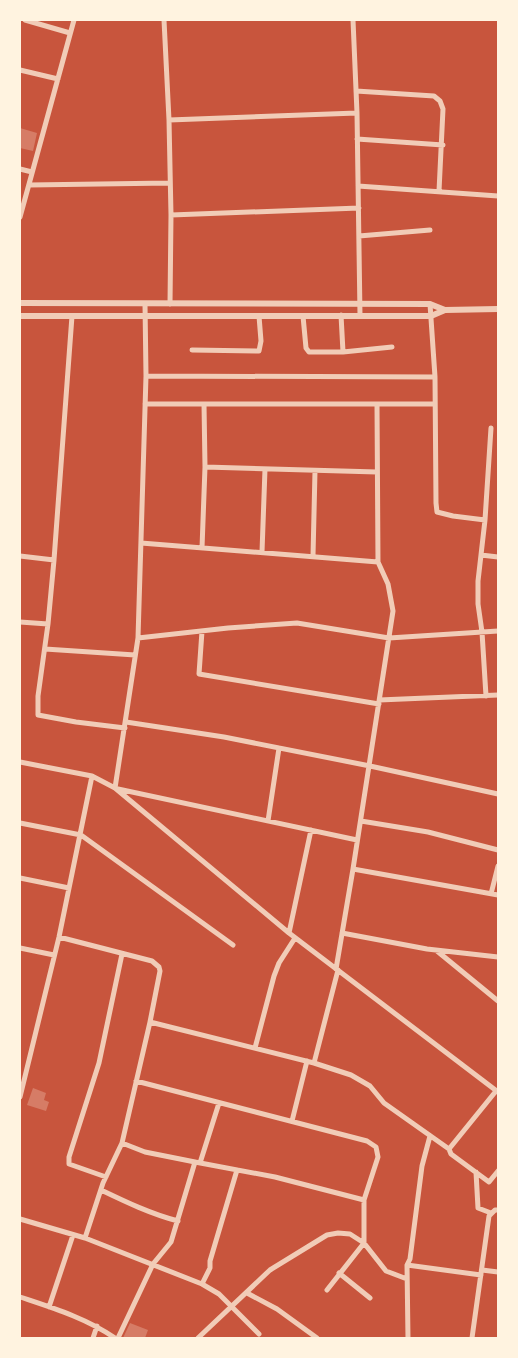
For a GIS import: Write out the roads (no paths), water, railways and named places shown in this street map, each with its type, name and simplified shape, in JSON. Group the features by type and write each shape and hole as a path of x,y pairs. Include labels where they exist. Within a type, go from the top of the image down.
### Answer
{"street":[{"path":"25,20 70,33"},
{"path":"20,216 74,20"},
{"path":"164,20 169,120 170,304"},
{"path":"353,20 357,113 360,315"},
{"path":"20,70 58,79"},
{"path":"356,91 434,96 438,98 444,109 439,191"},
{"path":"169,120 357,113"},
{"path":"357,139 442,145"},
{"path":"20,169 32,172"},
{"path":"29,185 170,183"},
{"path":"358,186 498,196"},
{"path":"171,215 359,208"},
{"path":"359,236 430,230"},
{"path":"20,303 430,304 445,310"},
{"path":"115,788 138,638 146,376 145,304"},
{"path":"430,304 435,377 437,512 486,520"},
{"path":"20,316 431,316 445,310 498,309"},
{"path":"72,316 54,560 46,649 38,696 38,715 76,722 125,725 224,737 498,794"},
{"path":"192,350 261,349 259,316"},
{"path":"303,316 306,348 312,353 392,347"},
{"path":"341,316 344,352"},
{"path":"146,376 435,377"},
{"path":"145,404 435,404"},
{"path":"202,548 205,467 204,404"},
{"path":"314,1063 337,969 393,611 388,584 378,562 377,404"},
{"path":"486,696 482,632 478,604 478,581 486,520 491,428"},
{"path":"205,467 377,472"},
{"path":"262,552 265,469"},
{"path":"313,556 315,471"},
{"path":"141,543 378,562"},
{"path":"481,555 498,557"},
{"path":"20,556 54,560"},
{"path":"20,622 48,624"},
{"path":"138,638 297,623 389,638 498,631"},
{"path":"202,631 199,674 379,702 498,696"},
{"path":"46,649 135,655"},
{"path":"268,821 279,748"},
{"path":"20,762 92,776 115,788 289,933 497,1092 449,1149"},
{"path":"20,1097 70,888 92,776"},
{"path":"115,788 358,840"},
{"path":"361,821 428,832 498,850"},
{"path":"20,823 80,835 233,945"},
{"path":"289,933 311,830"},
{"path":"491,894 498,866"},
{"path":"353,869 498,895"},
{"path":"20,878 70,888"},
{"path":"342,932 436,950 498,957"},
{"path":"59,937 152,961 159,967 160,971 122,1143 106,1177 85,1238"},
{"path":"254,1048 274,976 279,963 296,938"},
{"path":"20,948 54,955"},
{"path":"436,950 498,1001"},
{"path":"106,1177 69,1164 98,1063 122,954"},
{"path":"150,1022 307,1061 351,1075 370,1086 384,1103 449,1149 451,1154 490,1182 498,1171"},
{"path":"292,1121 307,1061"},
{"path":"136,1081 367,1141 376,1147 378,1157 364,1200 364,1243 326,1290"},
{"path":"20,1297 82,1318 116,1338 153,1264 171,1242 219,1103"},
{"path":"408,1338 407,1265 410,1259 422,1166 430,1136"},
{"path":"122,1143 145,1152 275,1178 364,1200"},
{"path":"202,1284 210,1268 210,1261 237,1170"},
{"path":"476,1172 478,1208 491,1213"},
{"path":"101,1190 162,1217 178,1221"},
{"path":"472,1338 489,1216 498,1210"},
{"path":"20,1219 85,1238 202,1284 219,1294 259,1334"},
{"path":"198,1338 232,1308 270,1270 327,1235 338,1233 350,1234 364,1243 386,1271 407,1279"},
{"path":"49,1307 73,1235"},
{"path":"407,1265 482,1273 498,1272"},
{"path":"339,1274 370,1298"},
{"path":"246,1293 277,1309 317,1338"},
{"path":"93,1338 97,1326"}]}
